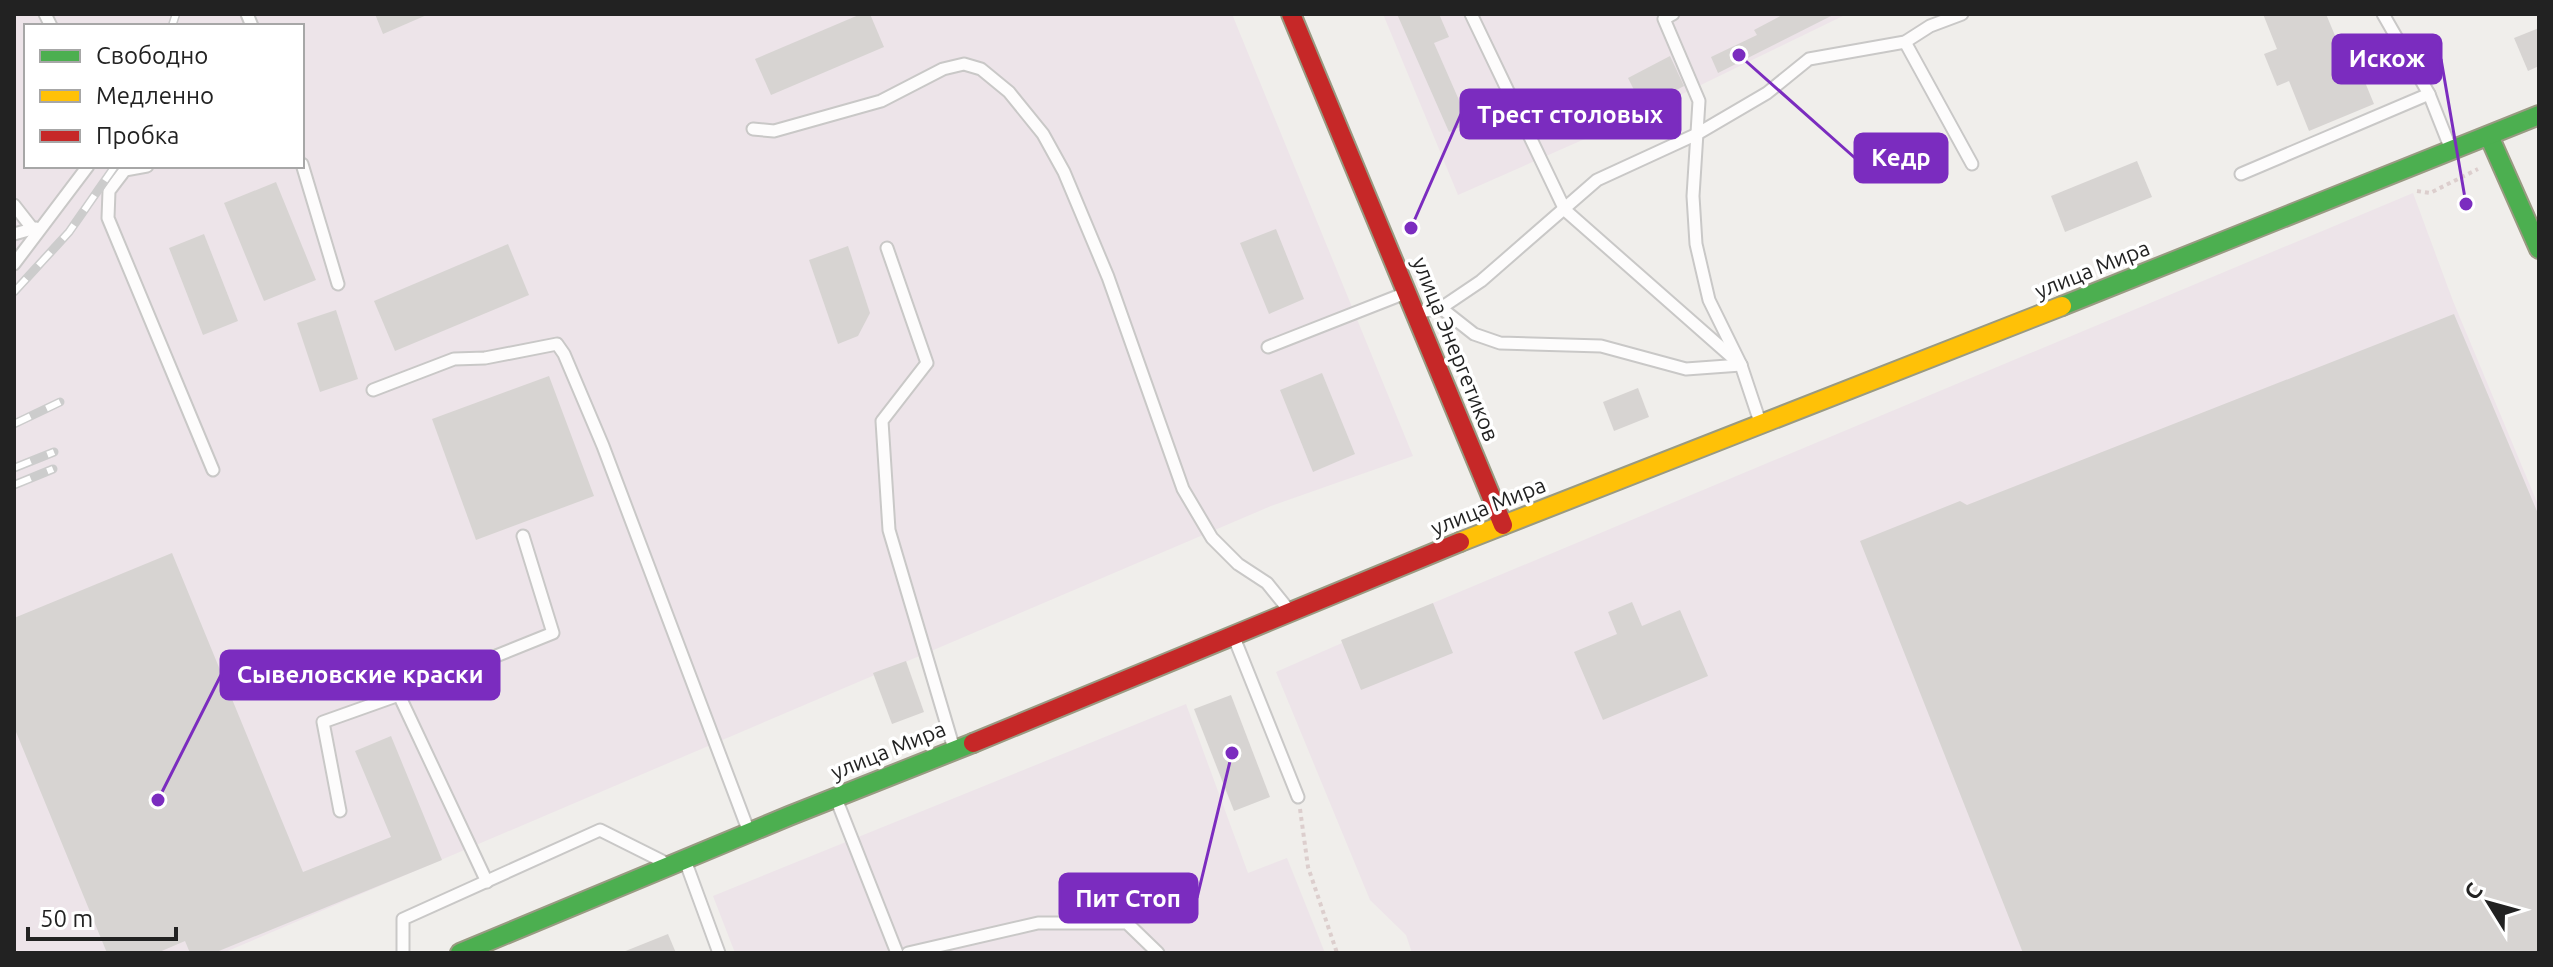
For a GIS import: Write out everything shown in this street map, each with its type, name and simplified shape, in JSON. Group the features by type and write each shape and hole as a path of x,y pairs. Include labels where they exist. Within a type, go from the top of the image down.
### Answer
{"main road":[{"name":"улица Энергетиков","path":"1291,14 1503,525"},
{"name":"улица Мира","path":"460,953 1503,525 2452,151 2538,112"},
{"path":"2489,136 2539,249"}],"lane":[{"path":"1471,14 1565,210 1741,365"},
{"path":"1673,14 1664,19 1699,101 1693,196 1696,244 1709,300 1741,365 1761,425"},
{"path":"1415,313 1441,308 1481,281 1597,180 1697,134 1767,93 1809,59 1905,42 1930,26 1962,14"},
{"path":"2383,14 2429,94 2452,151"},
{"path":"1905,42 1972,164"},
{"path":"753,129 774,131 881,101 943,69 964,64 981,69 1009,92 1043,134 1064,172 1108,277 1183,489 1212,538 1238,564 1267,583 1291,612"},
{"path":"2241,174 2429,94"},
{"path":"14,264 36,228 86,168"},
{"path":"136,168 125,170 109,191 108,218 213,470"},
{"path":"303,168 338,284"},
{"path":"14,205 36,228"},
{"path":"14,234 36,228"},
{"path":"887,248 927,363 882,421 889,530 954,750"},
{"path":"1268,347 1407,292"},
{"path":"1441,308 1474,334 1500,343 1601,346 1686,369 1741,365"},
{"path":"373,390 454,359 485,358 557,344 603,446 749,832"},
{"path":"340,811 323,722 553,633 523,536"},
{"path":"1233,636 1298,797"},
{"path":"399,695 487,882"},
{"path":"835,797 897,953"},
{"path":"403,953 403,919 600,830 677,862 719,953"},
{"path":"908,953 1038,923 1127,923 1158,953"}],"path":[{"path":"1298,797 1308,867 1337,953"}],"shaded area":[{"path":"14,14 1232,14 1413,456 1271,506 223,953 14,953"},
{"path":"1383,14 1847,14 1637,116 1458,195"},
{"path":"2413,193 2453,301 2539,507 2539,953 1412,953 1406,935 1370,900 1276,672 1433,603"},
{"path":"1186,704 1248,873 1287,858 1325,953 735,953 713,896"}],"building":[{"path":"375,14 429,14 383,34"},
{"path":"861,14 870,14 884,47 771,95 755,59"},
{"path":"1397,14 1439,14 1449,37 1434,43 1469,123 1449,132"},
{"path":"1784,14 1835,14 1718,73 1711,57 1757,35 1754,30"},
{"path":"2263,14 2326,14 2351,74 2360,70 2374,104 2309,131 2289,81 2277,86 2264,54 2277,49"},
{"path":"2539,28 2539,66 2528,71 2514,38"},
{"path":"1670,56 1684,86 1643,108 1628,78"},
{"path":"2137,161 2152,197 2065,232 2051,196"},
{"path":"276,182 316,280 264,301 224,203"},
{"path":"1276,229 1304,299 1269,314 1240,243"},
{"path":"204,234 238,321 203,335 169,248"},
{"path":"508,244 529,295 395,351 374,301"},
{"path":"848,246 870,313 858,336 838,344 809,260"},
{"path":"336,310 358,379 320,392 297,323"},
{"path":"2454,314 2539,516 2539,953 2023,953 1860,541 1960,501 1967,505"},
{"path":"1322,373 1355,454 1313,472 1280,390"},
{"path":"549,376 594,496 476,540 432,419"},
{"path":"1638,388 1649,417 1614,431 1603,402"},
{"path":"172,553 303,872 391,837 355,751 391,736 442,860 214,953 190,953 185,941 157,953 107,953 14,727 14,618"},
{"path":"1632,602 1642,626 1680,610 1708,676 1603,720 1574,652 1617,634 1608,612"},
{"path":"1433,603 1453,653 1361,690 1341,640"},
{"path":"906,661 924,712 892,724 873,673"},
{"path":"1231,695 1270,797 1234,811 1194,709"},
{"path":"668,934 676,953 623,953 623,952"}],"railway":[{"path":"173,24 176,14"},
{"path":"14,292 69,232 114,168"},
{"path":"14,424 60,402"},
{"path":"14,468 54,452"},
{"path":"14,485 53,469"}],"traffic: fast":[{"path":"2062,306 2539,115"},
{"path":"2489,136 2539,249"},
{"path":"460,953 973,743"}],"traffic: slow":[{"path":"1460,542 2062,306"}],"traffic: jam":[{"path":"1291,14 1503,525"},
{"path":"973,743 1460,542"}],"place":[{"name":"Кедр","path":"1739,55"},
{"name":"Искож","path":"2466,204"},
{"name":"Трест столовых","path":"1411,228"},
{"name":"Пит Стоп","path":"1232,753"},
{"name":"Сывеловские краски","path":"158,800"}]}
